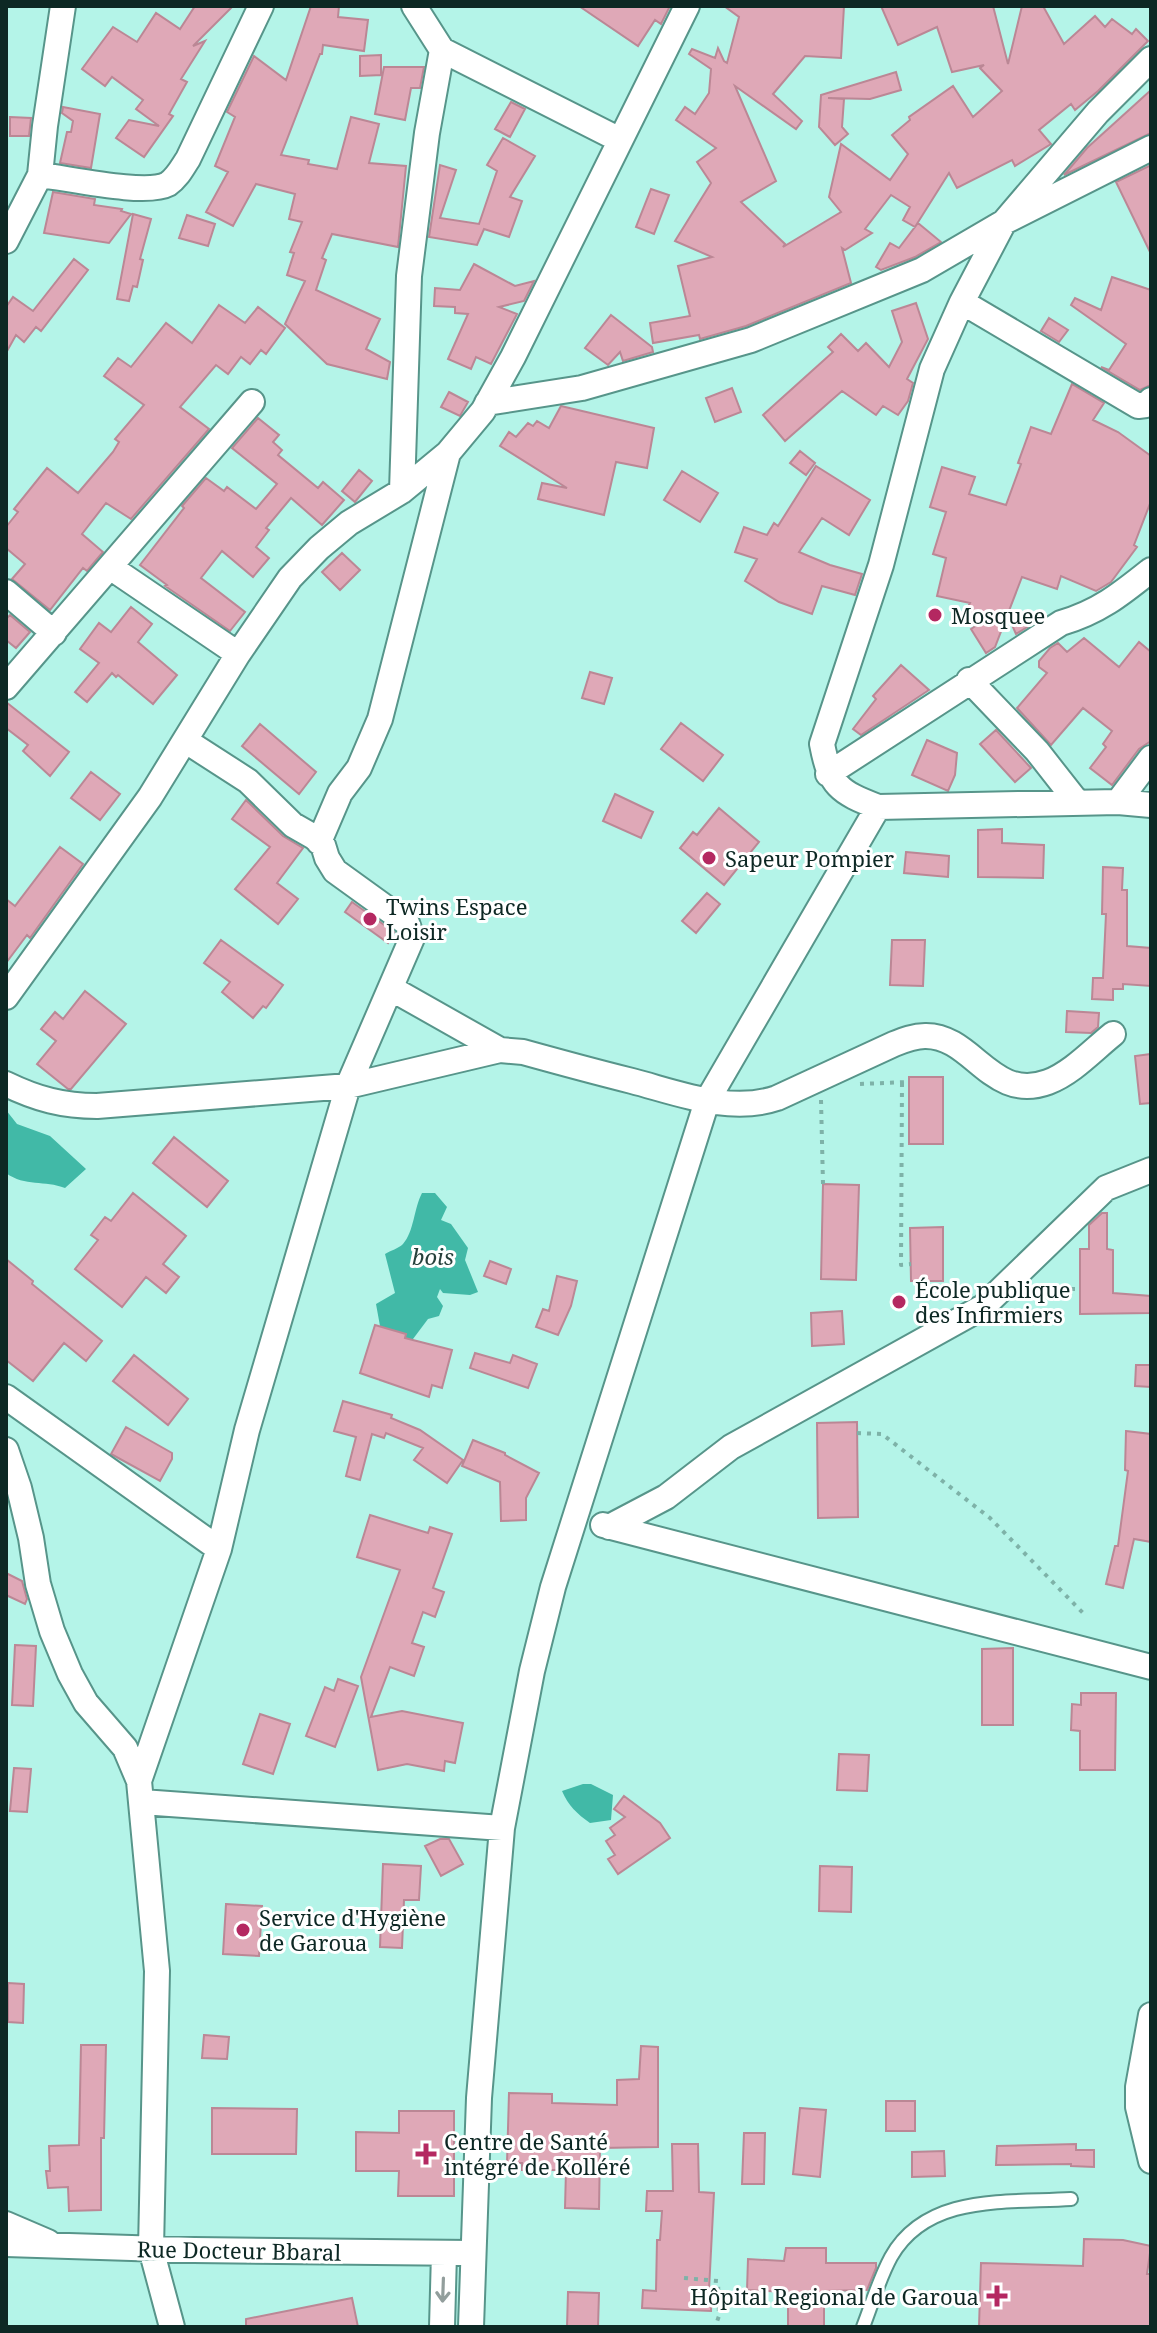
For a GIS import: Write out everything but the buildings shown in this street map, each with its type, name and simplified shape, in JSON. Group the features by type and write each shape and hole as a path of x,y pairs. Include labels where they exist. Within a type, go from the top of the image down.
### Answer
{"street":[{"path":"6,241 40,175 63,6"},
{"path":"40,175 144,189 169,183 188,159 261,6"},
{"path":"414,6 442,50 620,140"},
{"path":"6,997 150,797 238,654 290,578 349,523 402,491 448,453 487,403 687,6"},
{"path":"402,491 409,276 427,133 442,50"},
{"path":"1151,59 1098,112 1004,222 962,302 932,369 881,565 822,744 828,774 851,796 878,807 1077,802 1151,805"},
{"path":"487,403 582,388 751,340 922,270 1004,222 1150,152"},
{"path":"962,302 1138,406 1146,405 1151,400"},
{"path":"6,687 252,402"},
{"path":"319,842 340,793 359,768 380,719 448,453"},
{"path":"110,567 238,654"},
{"path":"828,774 1061,623 1080,618 1110,603 1151,570"},
{"path":"6,592 54,633"},
{"path":"969,680 1037,751 1077,802"},
{"path":"140,1792 219,1549 247,1430 348,1086 412,938 407,923 335,871 319,842 293,825 248,781 186,741"},
{"path":"1118,802 1151,758"},
{"path":"471,2327 479,2098 502,1828 532,1671 553,1587 707,1101 878,807"},
{"path":"392,989 500,1050"},
{"path":"6,1084 34,1098 68,1106 97,1106 348,1086 500,1050 523,1052 707,1101 764,1102 912,1037 928,1035 944,1041 969,1055 997,1078 1012,1085 1031,1086 1048,1082 1066,1072 1113,1034"},
{"path":"609,1527 666,1497 731,1447 983,1307 1106,1188 1151,1170"},
{"path":"6,1397 219,1549"},
{"path":"6,1450 31,1538 38,1584 64,1660 86,1703 125,1748 140,1792 157,1971 151,2249 172,2327"},
{"path":"575,1518 1150,1665"},
{"path":"140,1792 502,1828"},
{"path":"1151,2015 1138,2087 1138,2107 1151,2161"},
{"path":"6,2224 57,2247"},
{"name":"Rue Docteur Bbaral","path":"6,2244 472,2253"},
{"path":"442,2327 444,2253"}],"lane":[{"path":"863,2327 891,2256 924,2221 963,2206 1071,2199"}],"path":[{"path":"848,1085 909,1082"},
{"path":"902,1083 901,1265 911,1264"},
{"path":"821,1086 823,1184"},
{"path":"857,1433 882,1434 990,1518 1084,1614"},
{"path":"684,2278 718,2281 719,2316 715,2327"}],"green space":[{"path":"6,1110 17,1124 50,1136 86,1169 65,1188 20,1180 6,1173"},
{"name":"bois","path":"422,1193 435,1193 447,1207 441,1220 451,1224 468,1248 465,1260 478,1292 470,1295 443,1293 440,1289 437,1297 443,1306 439,1316 428,1319 407,1347 382,1337 376,1304 395,1293 385,1254 401,1246 407,1239"},
{"path":"591,1784 613,1795 611,1820 590,1823 570,1805 562,1791"}],"place":[{"name":"Mosquee","path":"935,615"},
{"name":"Sapeur Pompier","path":"709,858"},
{"name":"Twins Espace Loisir","path":"370,919"},
{"name":"École publique des Infirmiers","path":"899,1302"},
{"name":"Service d'Hygiène de Garoua","path":"243,1930"},
{"name":"Centre de Santé intégré de Kolléré","path":"426,2154"},
{"name":"Hôpital Regional de Garoua","path":"997,2296"}]}
